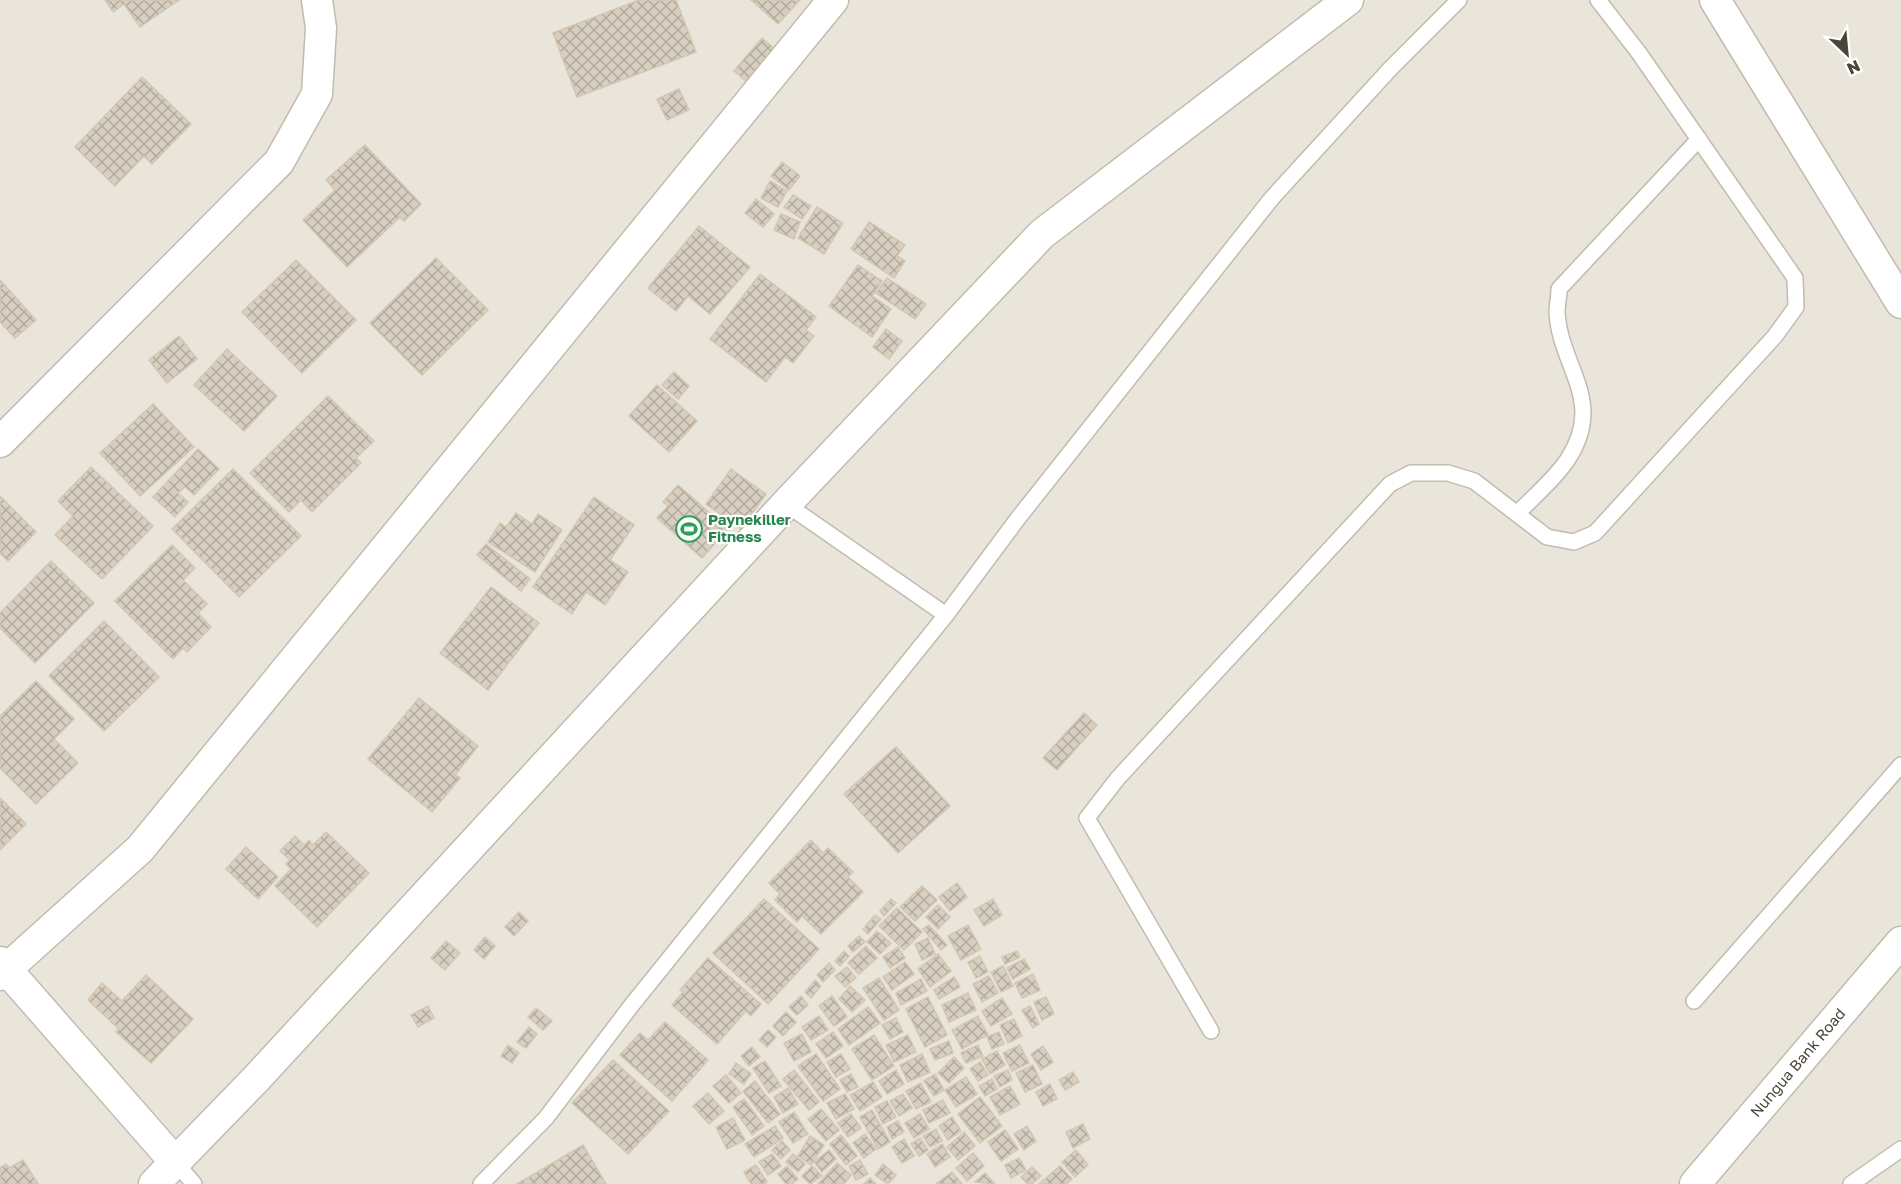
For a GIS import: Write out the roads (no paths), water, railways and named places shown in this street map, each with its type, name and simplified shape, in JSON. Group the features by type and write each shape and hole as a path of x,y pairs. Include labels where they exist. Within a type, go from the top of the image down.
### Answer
{"street":[{"path":"0,442 279,162 317,94 321,28 317,0"},
{"path":"185,1173 2,969 140,849 833,0"},
{"path":"154,1184 185,1173 786,504 1042,234 1348,0"},
{"path":"1715,0 1901,303"},
{"name":"Nungua Bank Road","path":"1695,1184 1901,942"}],"lane":[{"path":"481,1184 546,1118 631,1006 946,615 1019,517 1272,198 1390,69 1459,0"},
{"path":"1211,1031 1087,818 1118,778 1390,484 1412,473 1448,473 1474,481 1547,537 1574,542 1595,533 1775,336 1796,308 1795,278 1639,52 1598,0"},
{"path":"1517,514 1568,459 1582,426 1583,395 1564,344 1557,313 1559,289 1699,140"},
{"path":"786,504 946,615"},
{"path":"1694,1001 1901,765"},
{"path":"1851,1184 1901,1149"}],"place":[{"name":"Paynekiller Fitness","path":"689,529"}]}
